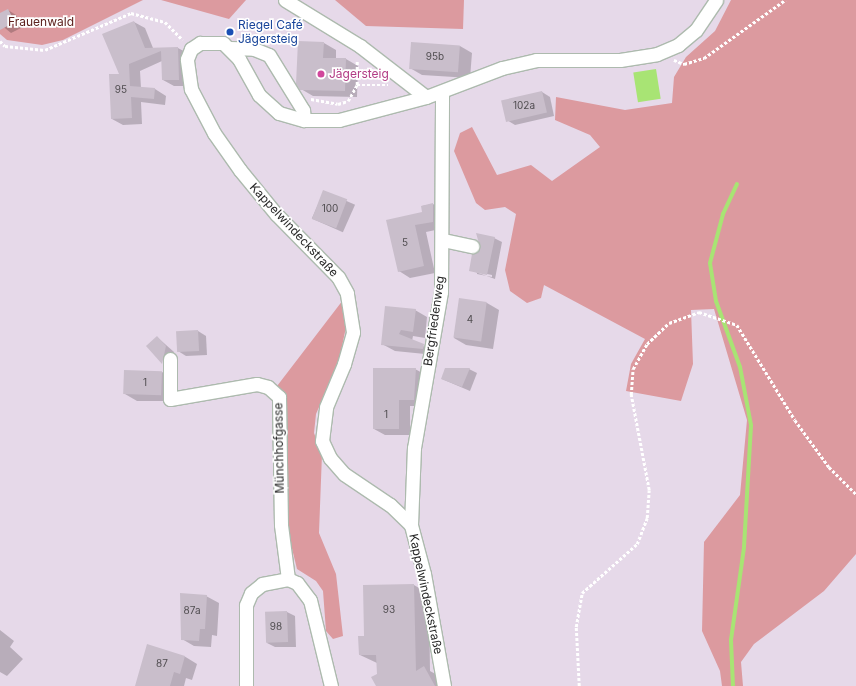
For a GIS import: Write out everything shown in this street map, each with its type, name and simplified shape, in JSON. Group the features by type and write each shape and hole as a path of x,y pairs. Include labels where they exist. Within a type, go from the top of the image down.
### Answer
{"street":[{"path":"285,0 360,46 426,97"},
{"path":"230,48 268,106 304,120 339,120 426,97 502,68 536,60 620,60 657,54 678,45 696,30 716,0"},
{"path":"191,49 207,41 230,48 254,49 270,55 292,95 303,110 304,120"},
{"name":"Kappelwindeckstraße","path":"191,49 188,59 191,89 214,133 272,209 338,277 347,293 352,312 350,348 322,424 322,440 330,458 344,474 390,505 410,525 424,574 444,686"},
{"name":"Bergfriedenweg","path":"410,525 414,448 441,292 443,240 442,92"},
{"path":"443,240 472,246"},
{"name":"Münchhofgasse","path":"170,359 170,399 257,384 268,387 279,398 281,525 288,579"},
{"path":"246,686 246,605 251,593 262,584 288,579 297,583 310,600 331,686"}],"path":[{"path":"657,54 684,64 704,58 785,0"},
{"path":"0,41 5,46 45,50 131,13 165,22 191,49"},
{"path":"292,95 338,104 348,101 357,86 360,46"},
{"path":"357,86 410,85"},
{"path":"579,686 576,627 582,593 637,544 647,518 649,490 631,395 633,369 647,344 669,323 699,312 737,325 795,420 829,467 856,494"}],"green space":[{"name":"Frauenwald","path":"0,0 143,0 63,40 42,45 7,40 0,34"},
{"path":"161,0 246,0 229,19"},
{"path":"335,0 464,0 463,29 366,26"},
{"path":"731,0 856,0 856,554 824,591 754,644 741,662 743,686 722,686 720,671 702,631 704,542 740,495 747,420 714,309 691,310 693,364 681,401 626,391 631,364 645,339 544,285 541,298 527,303 510,291 505,270 516,214 505,207 485,210 476,203 454,151 460,133 472,127 497,175 531,165 552,181 600,147 590,135 555,120 556,97 625,110 672,103 674,77 686,57 715,31"},
{"path":"343,300 346,327 339,361 316,414 314,433 322,454 319,533 336,574 343,636 333,639 326,631 323,591 316,581 297,569 286,524 274,390"}],"shaded area":[{"path":"656,69 661,99 638,102 633,73"}],"building":[{"path":"8,9 15,22 0,30 0,13"},
{"path":"134,21 145,48 178,47 179,80 162,80 161,51 129,64 130,86 155,88 154,99 131,97 132,118 111,119 109,74 119,74 102,34"},
{"name":"Jägersteig","path":"298,41 324,42 323,58 346,58 345,91 300,90 296,84"},
{"path":"411,42 460,45 458,72 409,69"},
{"path":"542,91 547,112 506,122 501,100"},
{"path":"323,190 347,199 336,228 312,219"},
{"path":"433,203 433,222 415,225 424,266 398,272 386,220 422,212 421,206"},
{"path":"476,233 495,237 487,275 469,271 472,254 480,247"},
{"path":"459,298 487,302 481,342 453,338"},
{"path":"385,306 416,309 413,332 401,330 399,334 424,344 423,349 381,345"},
{"path":"198,330 199,351 177,352 176,331"},
{"path":"157,336 166,346 162,364 146,346"},
{"path":"373,368 416,368 414,400 399,400 399,429 373,429"},
{"path":"445,368 470,368 462,387 441,379"},
{"path":"124,370 162,371 161,395 123,394"},
{"path":"414,584 416,671 424,666 435,686 376,686 371,677 377,674 376,655 359,655 358,636 364,636 363,585"},
{"path":"180,593 207,595 205,629 200,629 199,641 181,640"},
{"path":"287,611 288,642 266,643 265,612"},
{"path":"147,644 185,656 180,674 174,672 170,686 135,686"}],"waterway":[{"path":"733,686 731,640 744,547 751,425 740,367 716,301 710,263 723,214 737,184"}],"place":[{"name":"Riegel Café Jägersteig","path":"230,32"},
{"name":"Jägersteig","path":"321,74"}]}
